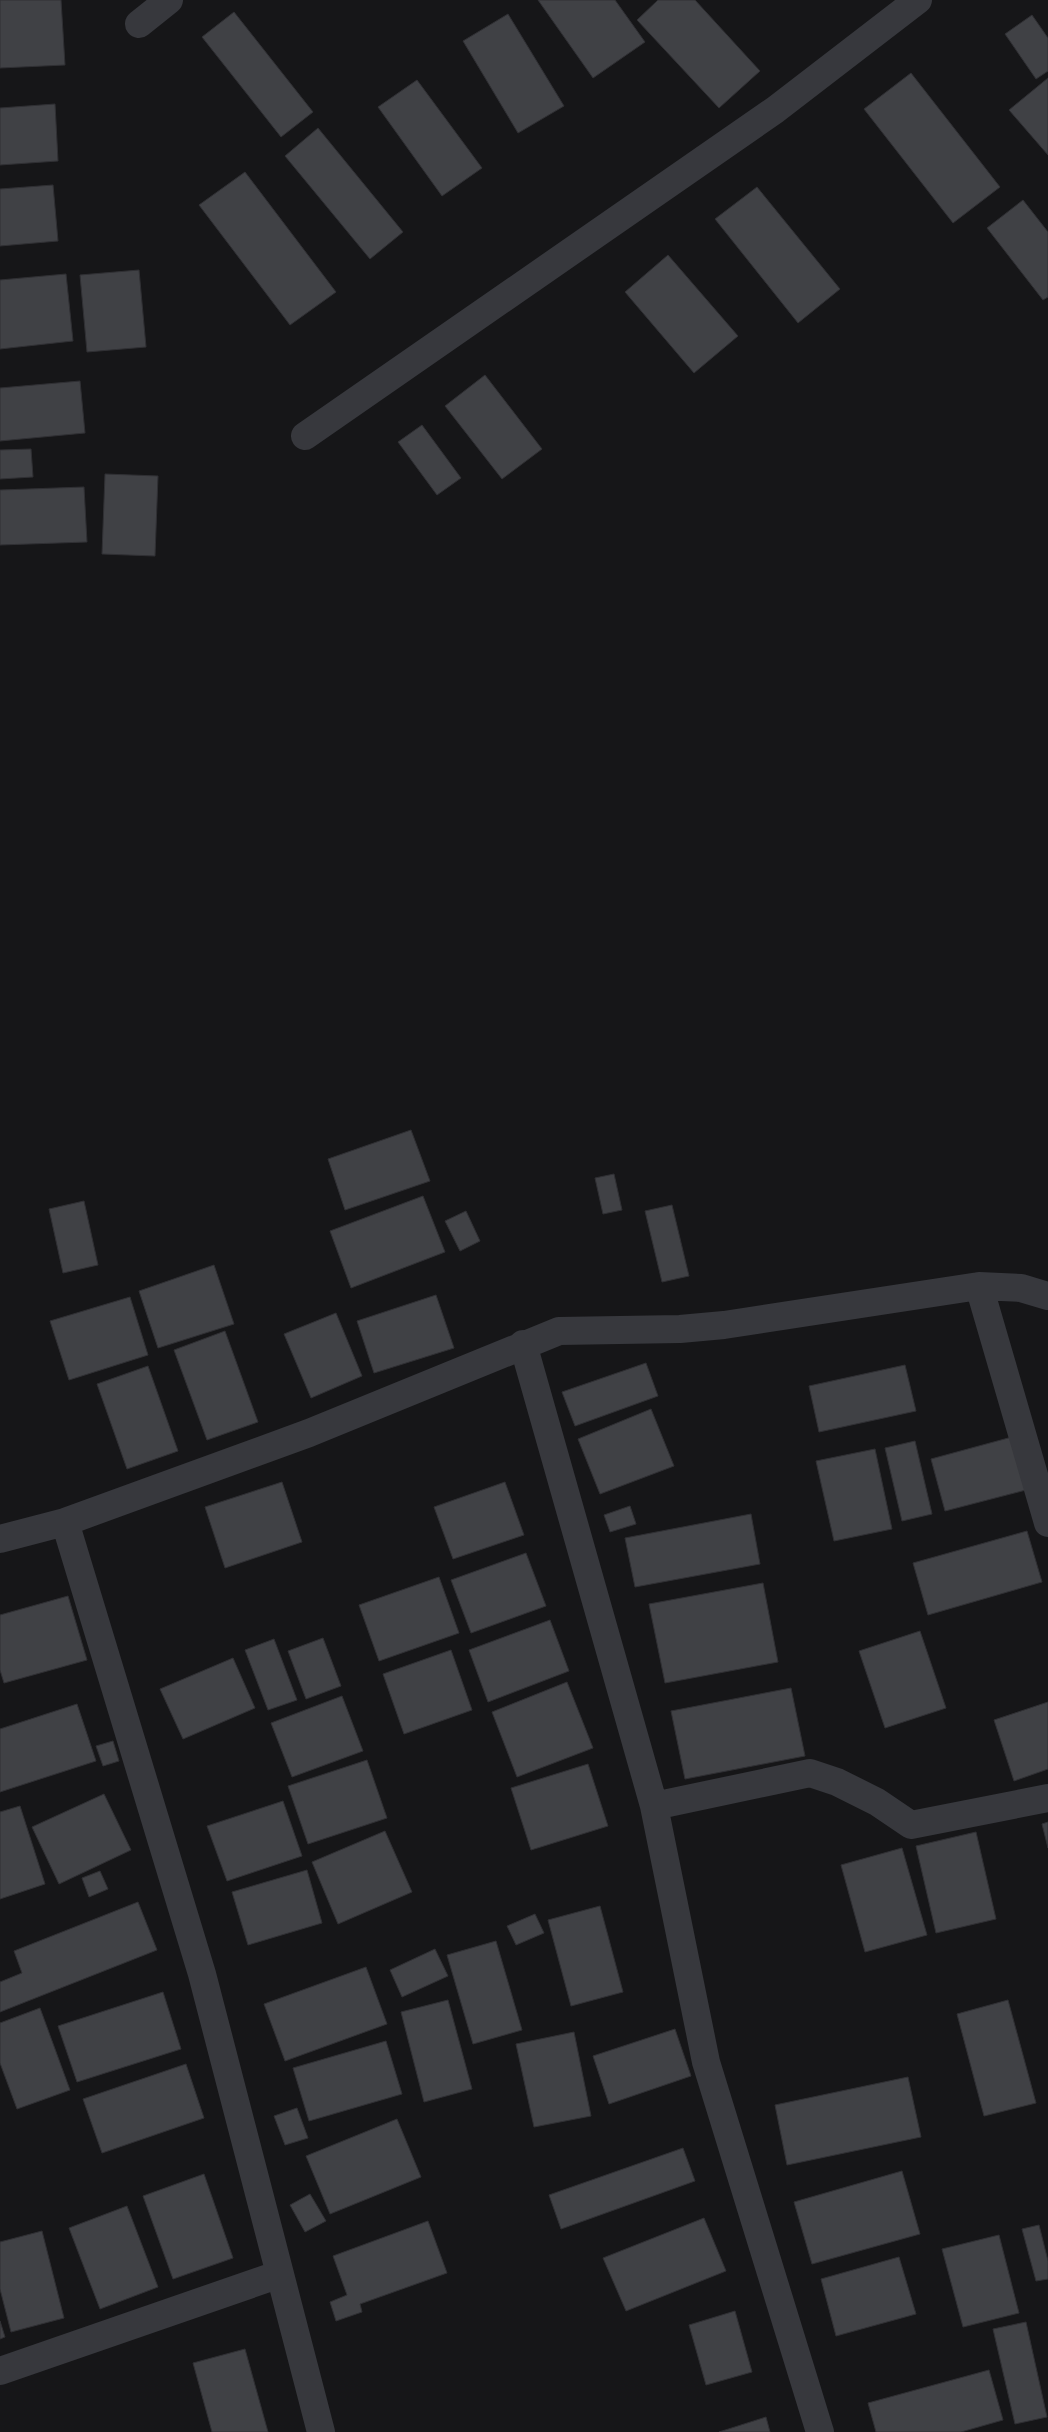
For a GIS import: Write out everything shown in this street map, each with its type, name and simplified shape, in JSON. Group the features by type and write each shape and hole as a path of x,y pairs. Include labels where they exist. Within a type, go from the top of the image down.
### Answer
{"street":[{"path":"139,24 169,0"},
{"path":"305,436 775,110 918,0"},
{"path":"0,1539 65,1522 309,1434 523,1344 559,1331 680,1329 715,1326 979,1286 1021,1288 1048,1296"},
{"path":"979,1286 1048,1523"},
{"path":"523,1344 654,1806 706,2062 820,2432"},
{"path":"65,1522 202,1974 321,2432"},
{"path":"654,1806 810,1773 837,1782 877,1802 912,1825 1048,1798"},
{"path":"0,2371 280,2274"}],"building":[{"path":"0,0 61,0 65,65 0,68"},
{"path":"538,0 615,0 645,42 593,78"},
{"path":"658,0 695,0 760,71 719,108 637,20"},
{"path":"234,12 313,112 281,137 202,37"},
{"path":"508,14 564,106 518,133 463,41"},
{"path":"1032,15 1048,38 1048,71 1036,79 1005,34"},
{"path":"911,73 1000,187 953,223 864,109"},
{"path":"1048,78 1048,155 1009,110"},
{"path":"417,80 482,168 442,196 378,107"},
{"path":"55,104 58,161 0,165 0,108"},
{"path":"318,128 403,232 370,259 285,156"},
{"path":"245,172 336,292 290,325 199,205"},
{"path":"53,185 58,241 0,246 0,189"},
{"path":"757,187 840,289 798,323 715,219"},
{"path":"1023,200 1048,232 1048,297 1043,300 987,228"},
{"path":"668,255 738,336 694,373 625,292"},
{"path":"139,270 146,347 87,352 80,275"},
{"path":"66,274 73,341 0,349 0,280"},
{"path":"485,375 542,449 502,479 445,406"},
{"path":"80,381 85,433 0,441 0,388"},
{"path":"422,425 461,478 437,495 398,442"},
{"path":"31,449 33,477 0,479 0,450"},
{"path":"105,474 158,476 155,556 102,554"},
{"path":"84,487 87,542 0,545 0,490"},
{"path":"411,1130 430,1181 345,1210 328,1159"},
{"path":"614,1174 622,1210 603,1214 595,1178"},
{"path":"423,1196 445,1252 351,1288 330,1231"},
{"path":"84,1201 98,1265 63,1273 49,1209"},
{"path":"672,1205 689,1276 662,1282 645,1211"},
{"path":"466,1211 480,1241 460,1251 445,1221"},
{"path":"214,1265 234,1324 158,1348 139,1291"},
{"path":"436,1295 454,1348 374,1373 357,1321"},
{"path":"130,1297 148,1355 69,1380 50,1321"},
{"path":"336,1313 362,1376 311,1398 284,1334"},
{"path":"225,1331 258,1422 207,1440 174,1350"},
{"path":"646,1363 658,1396 575,1426 562,1392"},
{"path":"905,1365 916,1411 819,1432 809,1386"},
{"path":"148,1366 178,1451 127,1469 97,1384"},
{"path":"651,1409 674,1466 600,1494 578,1439"},
{"path":"1012,1437 1026,1490 945,1511 931,1459"},
{"path":"915,1441 932,1514 902,1521 885,1448"},
{"path":"875,1449 892,1529 834,1541 816,1461"},
{"path":"282,1482 302,1542 225,1568 205,1507"},
{"path":"505,1482 524,1535 453,1559 434,1507"},
{"path":"630,1506 636,1524 610,1532 604,1515"},
{"path":"751,1514 760,1564 635,1587 625,1538"},
{"path":"1027,1531 1042,1582 928,1615 913,1563"},
{"path":"526,1553 546,1606 471,1633 451,1580"},
{"path":"439,1577 459,1633 379,1661 359,1605"},
{"path":"763,1583 778,1662 665,1683 649,1604"},
{"path":"68,1596 87,1660 4,1683 0,1670 0,1615"},
{"path":"550,1620 569,1671 488,1702 469,1650"},
{"path":"920,1631 946,1708 885,1728 859,1651"},
{"path":"323,1638 341,1686 306,1699 288,1651"},
{"path":"274,1639 297,1700 268,1710 245,1650"},
{"path":"451,1650 472,1710 404,1734 383,1674"},
{"path":"233,1658 255,1708 183,1739 160,1689"},
{"path":"567,1682 593,1748 517,1777 492,1712"},
{"path":"791,1688 805,1756 685,1779 671,1711"},
{"path":"342,1696 363,1751 292,1777 271,1723"},
{"path":"1048,1702 1048,1769 1014,1781 994,1720"},
{"path":"77,1704 96,1761 0,1792 0,1729"},
{"path":"113,1741 119,1761 103,1766 96,1746"},
{"path":"367,1760 387,1818 308,1844 288,1786"},
{"path":"588,1764 608,1826 531,1850 511,1788"},
{"path":"104,1794 131,1850 59,1884 32,1827"},
{"path":"283,1801 302,1856 227,1881 207,1826"},
{"path":"20,1806 45,1884 0,1899 0,1812"},
{"path":"1048,1822 1048,1848 1042,1824"},
{"path":"385,1831 412,1892 338,1924 312,1862"},
{"path":"976,1832 996,1919 936,1933 916,1846"},
{"path":"902,1848 927,1935 865,1952 841,1865"},
{"path":"307,1870 322,1923 248,1945 232,1892"},
{"path":"100,1871 108,1889 89,1897 82,1878"},
{"path":"138,1902 157,1950 0,2012 0,1982 22,1973 14,1951"},
{"path":"600,1906 623,1992 571,2006 548,1920"},
{"path":"535,1914 544,1933 516,1945 507,1926"},
{"path":"496,1941 522,2030 473,2044 447,1955"},
{"path":"435,1949 448,1976 402,1997 390,1970"},
{"path":"366,1967 387,2024 285,2061 264,2004"},
{"path":"163,1992 181,2049 77,2082 58,2026"},
{"path":"448,2000 472,2089 424,2102 401,2012"},
{"path":"1008,2000 1036,2103 984,2116 957,2014"},
{"path":"40,2008 70,2090 17,2109 0,2063 0,2023"},
{"path":"675,2029 691,2076 609,2104 593,2056"},
{"path":"574,2032 591,2116 534,2127 516,2044"},
{"path":"386,2041 402,2094 309,2121 293,2068"},
{"path":"186,2064 204,2118 102,2153 83,2099"},
{"path":"908,2077 921,2137 787,2165 775,2105"},
{"path":"297,2108 308,2138 285,2145 274,2116"},
{"path":"397,2119 421,2177 330,2214 306,2156"},
{"path":"683,2148 695,2181 561,2229 549,2195"},
{"path":"902,2171 920,2234 812,2264 794,2202"},
{"path":"204,2174 233,2258 173,2279 143,2196"},
{"path":"310,2194 326,2221 305,2232 290,2205"},
{"path":"127,2206 158,2287 100,2309 69,2228"},
{"path":"704,2218 726,2271 626,2311 603,2258"},
{"path":"428,2221 447,2273 360,2304 362,2312 336,2321 330,2302 347,2295 333,2256"},
{"path":"1039,2225 1048,2261 1048,2279 1036,2281 1022,2229"},
{"path":"42,2231 64,2318 11,2332 0,2289 0,2242"},
{"path":"999,2235 1019,2313 963,2327 942,2249"},
{"path":"899,2257 916,2314 836,2336 821,2279"},
{"path":"735,2311 752,2372 706,2385 689,2325"},
{"path":"0,2321 5,2337 0,2339"},
{"path":"1026,2322 1047,2417 1015,2424 993,2329"},
{"path":"245,2349 268,2432 212,2432 193,2363"},
{"path":"989,2370 1003,2420 961,2432 876,2432 868,2403"},
{"path":"766,2417 770,2432 719,2432"}]}
